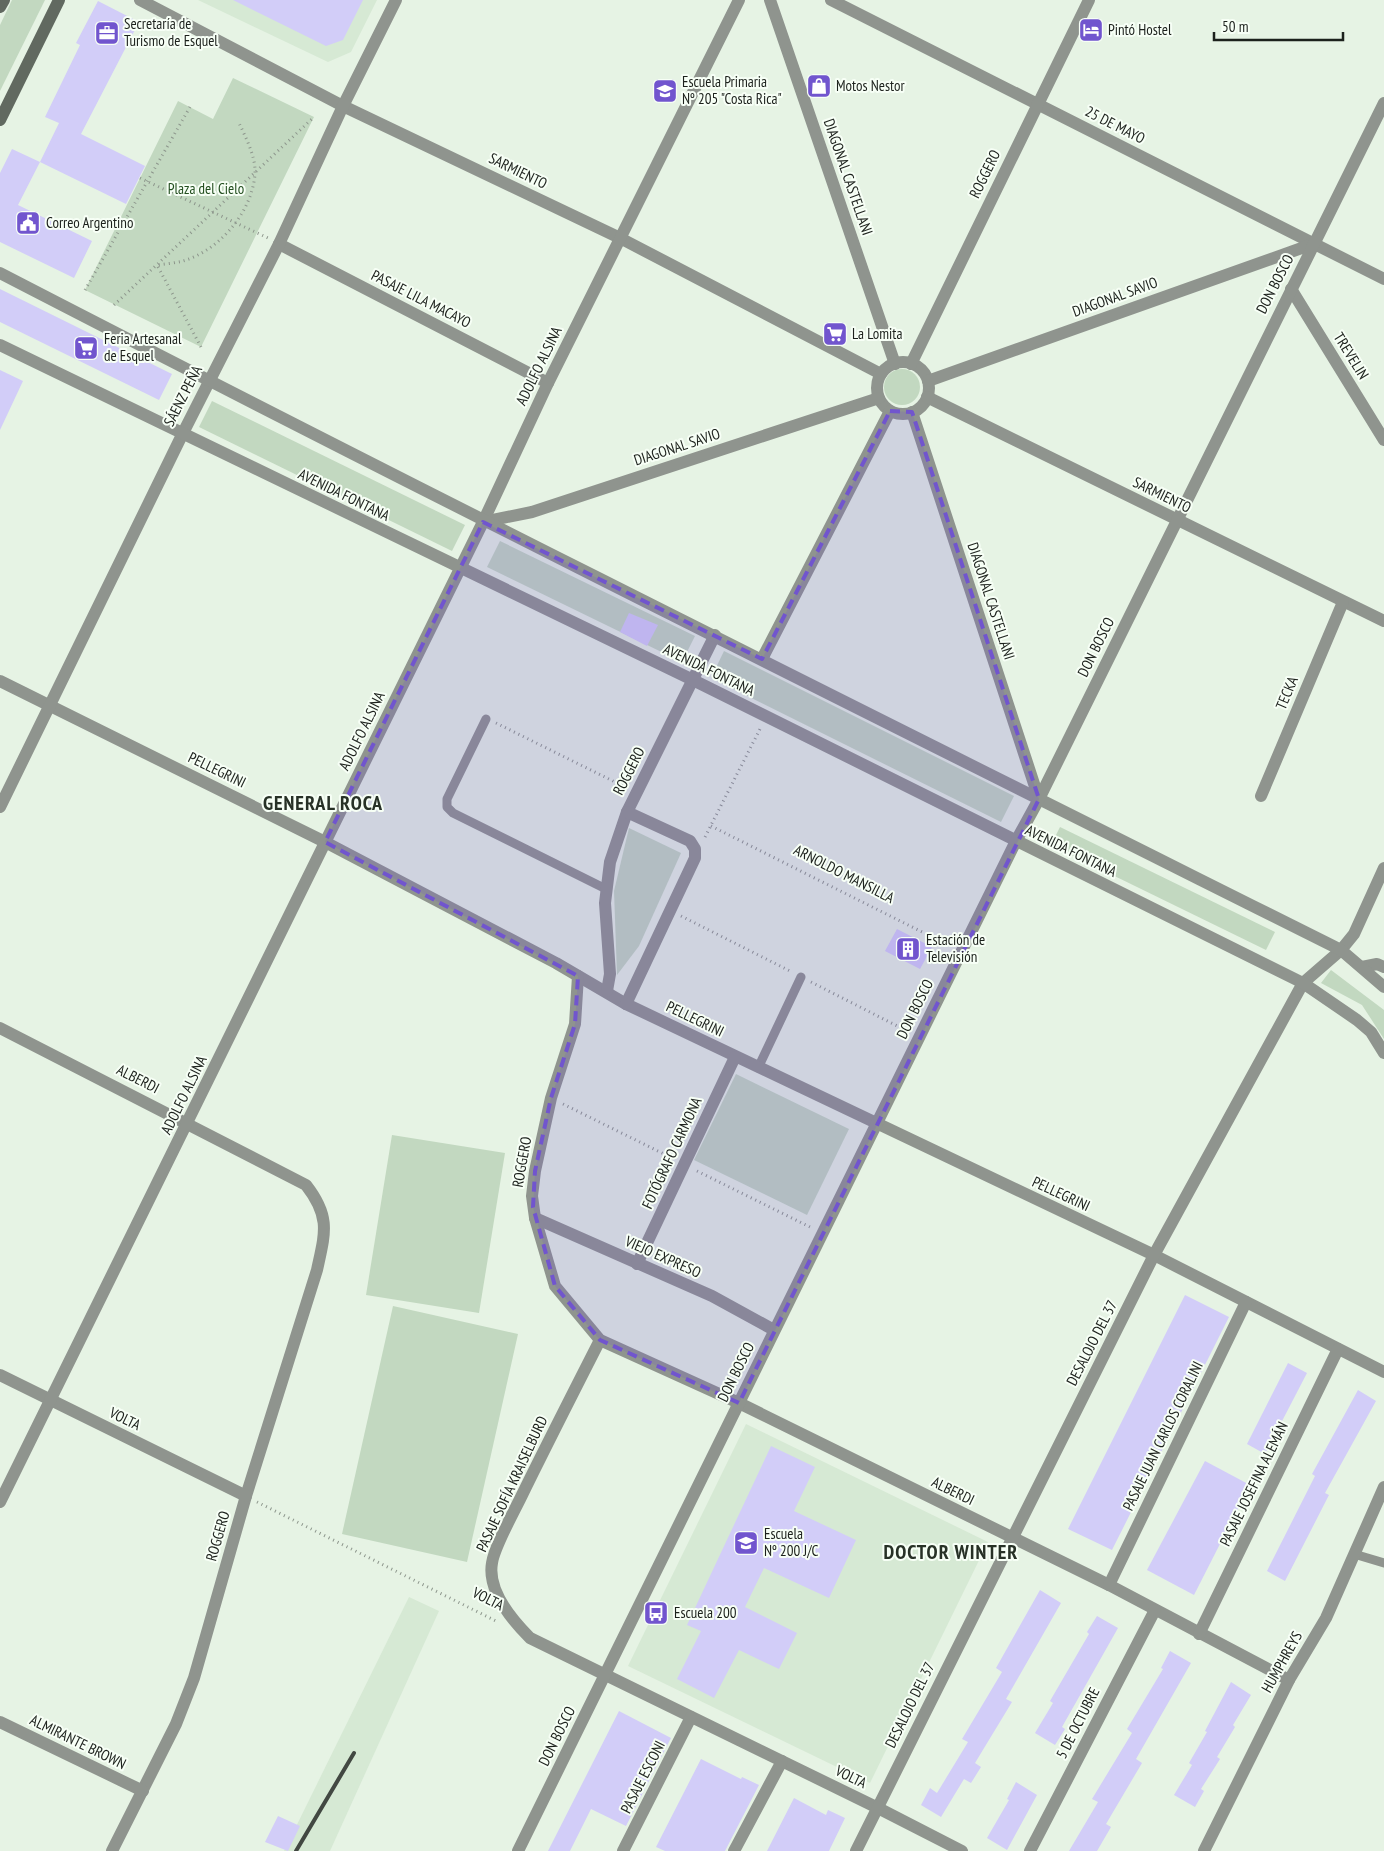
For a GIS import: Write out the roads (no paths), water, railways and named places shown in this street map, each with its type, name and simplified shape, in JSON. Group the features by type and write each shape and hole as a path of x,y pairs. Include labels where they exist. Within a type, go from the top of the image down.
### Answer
{"main road":[{"path":"0,7 4,0"},
{"path":"0,120 59,0"}],"street":[{"name":"SARMIENTO","path":"140,0 343,106 620,238 881,374"},
{"name":"SÁENZ PEÑA","path":"0,807 182,435 279,244 343,106 396,0"},
{"name":"ADOLFO ALSINA","path":"0,1502 483,522 548,383 739,0"},
{"name":"DIAGONAL CASTELLANI","path":"770,0 894,364"},
{"name":"25 DE MAYO","path":"831,0 1384,279"},
{"name":"ROGGERO","path":"911,364 1037,104 1090,0"},
{"name":"DON BOSCO","path":"518,1851 961,952 1016,841 1039,800 1384,102"},
{"name":"PASAJE LILA MACAYO","path":"279,244 548,383"},
{"name":"DIAGONAL SAVIO","path":"928,381 1313,244"},
{"name":"AVENIDA FONTANA","path":"0,273 483,522 715,635 1039,800 1341,950 1384,987"},
{"name":"TREVELIN","path":"1291,289 1384,440"},
{"name":"AVENIDA FONTANA","path":"0,346 693,680 1303,983 1357,1020 1371,1032 1384,1053"},
{"path":"894,364 911,364 924,373 928,381 927,397 923,405 912,412 899,414 890,411 879,398 877,389 881,374 894,364"},
{"name":"SARMIENTO","path":"927,397 1384,621"},
{"name":"DIAGONAL SAVIO","path":"483,522 532,512 879,398"},
{"path":"762,659 890,411"},
{"name":"DIAGONAL CASTELLANI","path":"912,412 1039,800"},
{"name":"TECKA","path":"1261,796 1343,602"},
{"name":"ROGGERO","path":"607,991 610,974 606,889 610,862 627,812 715,635"},
{"name":"PELLEGRINI","path":"0,681 325,842 607,991 626,1004 876,1125 1154,1255 1384,1372"},
{"path":"626,1004 695,853 690,841 627,812"},
{"name":"DESALOJO DEL 37","path":"856,1851 1154,1255 1303,983 1341,950 1354,934 1384,868"},
{"path":"1362,967 1377,964 1384,967"},
{"name":"ROGGERO","path":"578,976 575,1024 551,1098 535,1171 532,1196 535,1218 555,1286 600,1340"},
{"name":"ALBERDI","path":"0,1028 306,1185 318,1201 324,1219"},
{"name":"FOTÓGRAFO CARMONA","path":"638,1264 735,1056"},
{"name":"VIEJO EXPRESO","path":"535,1218 712,1296 774,1330"},
{"name":"ROGGERO","path":"112,1851 176,1724 194,1678 246,1496 317,1270 324,1241 324,1219"},
{"name":"PASAJE JUAN CARLOS CORALINI","path":"1109,1585 1246,1302"},
{"name":"ALBERDI","path":"600,1340 739,1404 1109,1585 1289,1680"},
{"name":"PASAJE SOFÍA KRAISELBURD","path":"530,1638 514,1622 496,1590 492,1577 492,1562 511,1517 600,1340"},
{"name":"PASAJE JOSEFINA ALEMÁN","path":"1199,1634 1338,1349"},
{"name":"VOLTA","path":"0,1375 246,1496"},
{"name":"HUMPHREYS","path":"1204,1851 1289,1680 1326,1618 1384,1487"},
{"name":"5 DE OCTUBRE","path":"1030,1851 1155,1610"},
{"name":"VOLTA","path":"530,1638 962,1851"},
{"name":"PASAJE ESCONI","path":"623,1851 691,1717"},
{"name":"ALMIRANTE BROWN","path":"0,1722 143,1791"},
{"path":"734,1851 782,1761"}],"lane":[{"path":"486,719 447,800 447,807 453,813 606,889"},
{"path":"758,1068 801,977"},
{"path":"1354,1554 1384,1563"}],"railway":[{"path":"296,1851 354,1753"}],"place":[{"name":"Pintó Hostel","path":"1091,30"},
{"name":"Secretaría de Turismo de Esquel","path":"107,33"},
{"name":"Motos Nestor","path":"819,86"},
{"name":"Escuela Primaria Nº 205 \"Costa Rica\"","path":"665,91"},
{"name":"Correo Argentino","path":"28,223"},
{"name":"La Lomita","path":"835,334"},
{"name":"Feria Artesanal de Esquel","path":"86,348"},
{"name":"Estación de Televisión","path":"908,949"},
{"name":"Escuela Nº 200 J/C","path":"746,1543"},
{"name":"Escuela 200","path":"656,1613"}],"district":[{"name":"GENERAL ROCA","path":"323,803"},
{"name":"DOCTOR WINTER","path":"951,1552"}],"park label":[{"name":"Plaza del Cielo","path":"206,189"}]}
